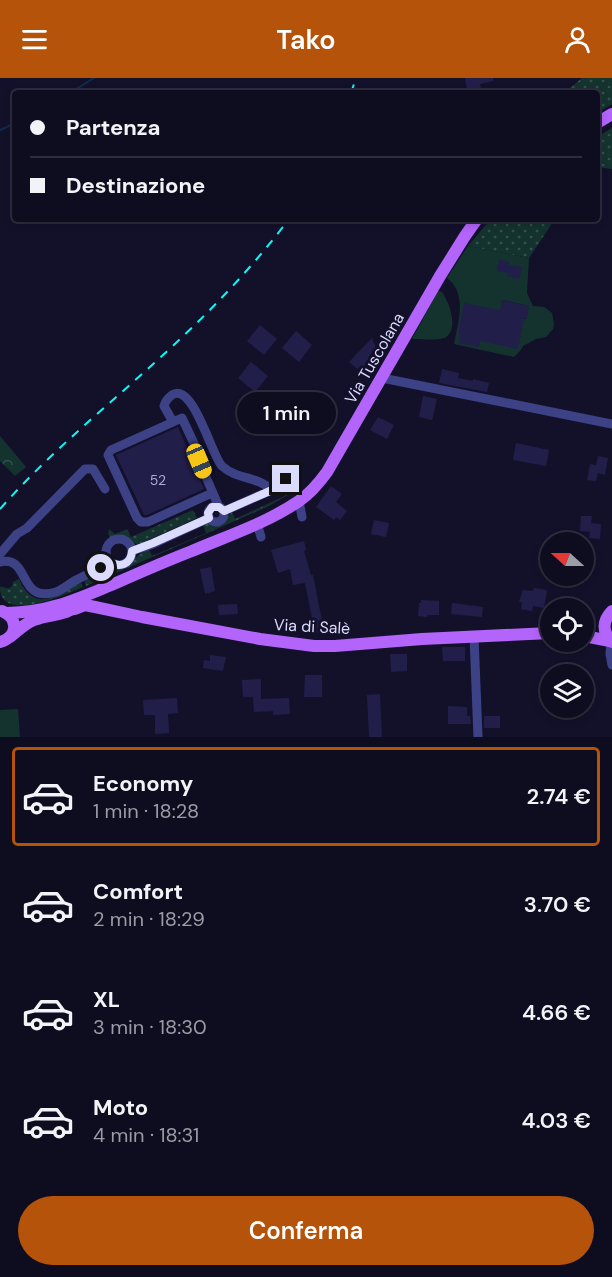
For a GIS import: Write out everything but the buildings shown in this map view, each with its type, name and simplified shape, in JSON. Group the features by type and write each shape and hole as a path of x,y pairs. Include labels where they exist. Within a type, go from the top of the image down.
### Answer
{"main road":[{"name":"Via Tuscolana","path":"2,611 32,612 94,592 257,523 299,501 314,489 327,472 383,372 458,246 475,222"},
{"name":"Via Tuscolana","path":"5,639 32,621 75,609 94,592"},
{"name":"Via di Salè","path":"75,609 85,606 94,607 260,639 307,641 358,649 413,639 540,633"},
{"path":"609,644 604,624 611,610"},
{"path":"2,611 13,620 14,624 13,633 5,639"},
{"path":"594,639 609,644"}],"street":[{"path":"415,306 428,297"},
{"path":"383,372 612,424"},
{"path":"221,509 199,461 198,452 178,420 165,410 165,403 173,394 182,394 195,409 220,465 235,474 262,482 272,490"},
{"path":"195,409 178,420 111,450 108,455 137,518 141,522 148,522 212,492"},
{"path":"0,554 17,534 55,503 81,472 89,468 93,469 105,489"},
{"path":"132,551 209,518 208,513 214,507 221,509 272,490 286,479"},
{"path":"299,501 302,517"},
{"path":"257,523 261,537"},
{"path":"120,539 127,541 132,551 130,559 124,564 116,565 109,561 106,548 113,540 120,539"},
{"path":"11,541 13,563"},
{"path":"0,562 13,563 33,591 44,594 59,591 101,568 109,561"},
{"path":"474,636 478,737"},
{"path":"609,644 612,665"}],"green space":[{"path":"582,78 612,78 612,104 600,111 600,90 568,90"},
{"path":"612,128 612,169 600,167 600,135"},
{"path":"488,222 553,222 529,258 468,246"},
{"path":"468,246 529,258 527,293 533,306 544,307 552,313 553,329 546,337 523,346 514,357 454,344 460,309 458,292 447,278","holes":["503,300 529,306 526,319 500,314"]},
{"path":"438,291 442,292 452,315 450,333 439,339 412,339"},
{"path":"0,436 26,467 15,476 0,461"},
{"path":"292,485 298,489 267,507 86,586 84,581 110,569 127,567 149,549 152,556 206,533 203,525 207,523 220,526 232,512 235,519 289,494 286,488"},
{"path":"193,510 197,518 147,542 136,544 122,537 110,537 108,533 109,529 115,534 127,529 131,537"},
{"path":"19,579 25,590 39,599 55,596 81,582 83,587 35,604 10,604 3,598 0,587 9,588"},
{"path":"18,709 20,737 0,737 0,710"}],"waterway":[{"path":"75,90 94,78"},
{"path":"0,130 12,124"}],"railway":[{"path":"352,90 356,78"},
{"path":"0,509 51,456 162,356 238,281 287,222"}],"route":[{"path":"101,568 109,561 116,565 124,564 130,559 132,551 209,518 208,513 212,507 219,507 224,511 272,490 286,479"}]}
